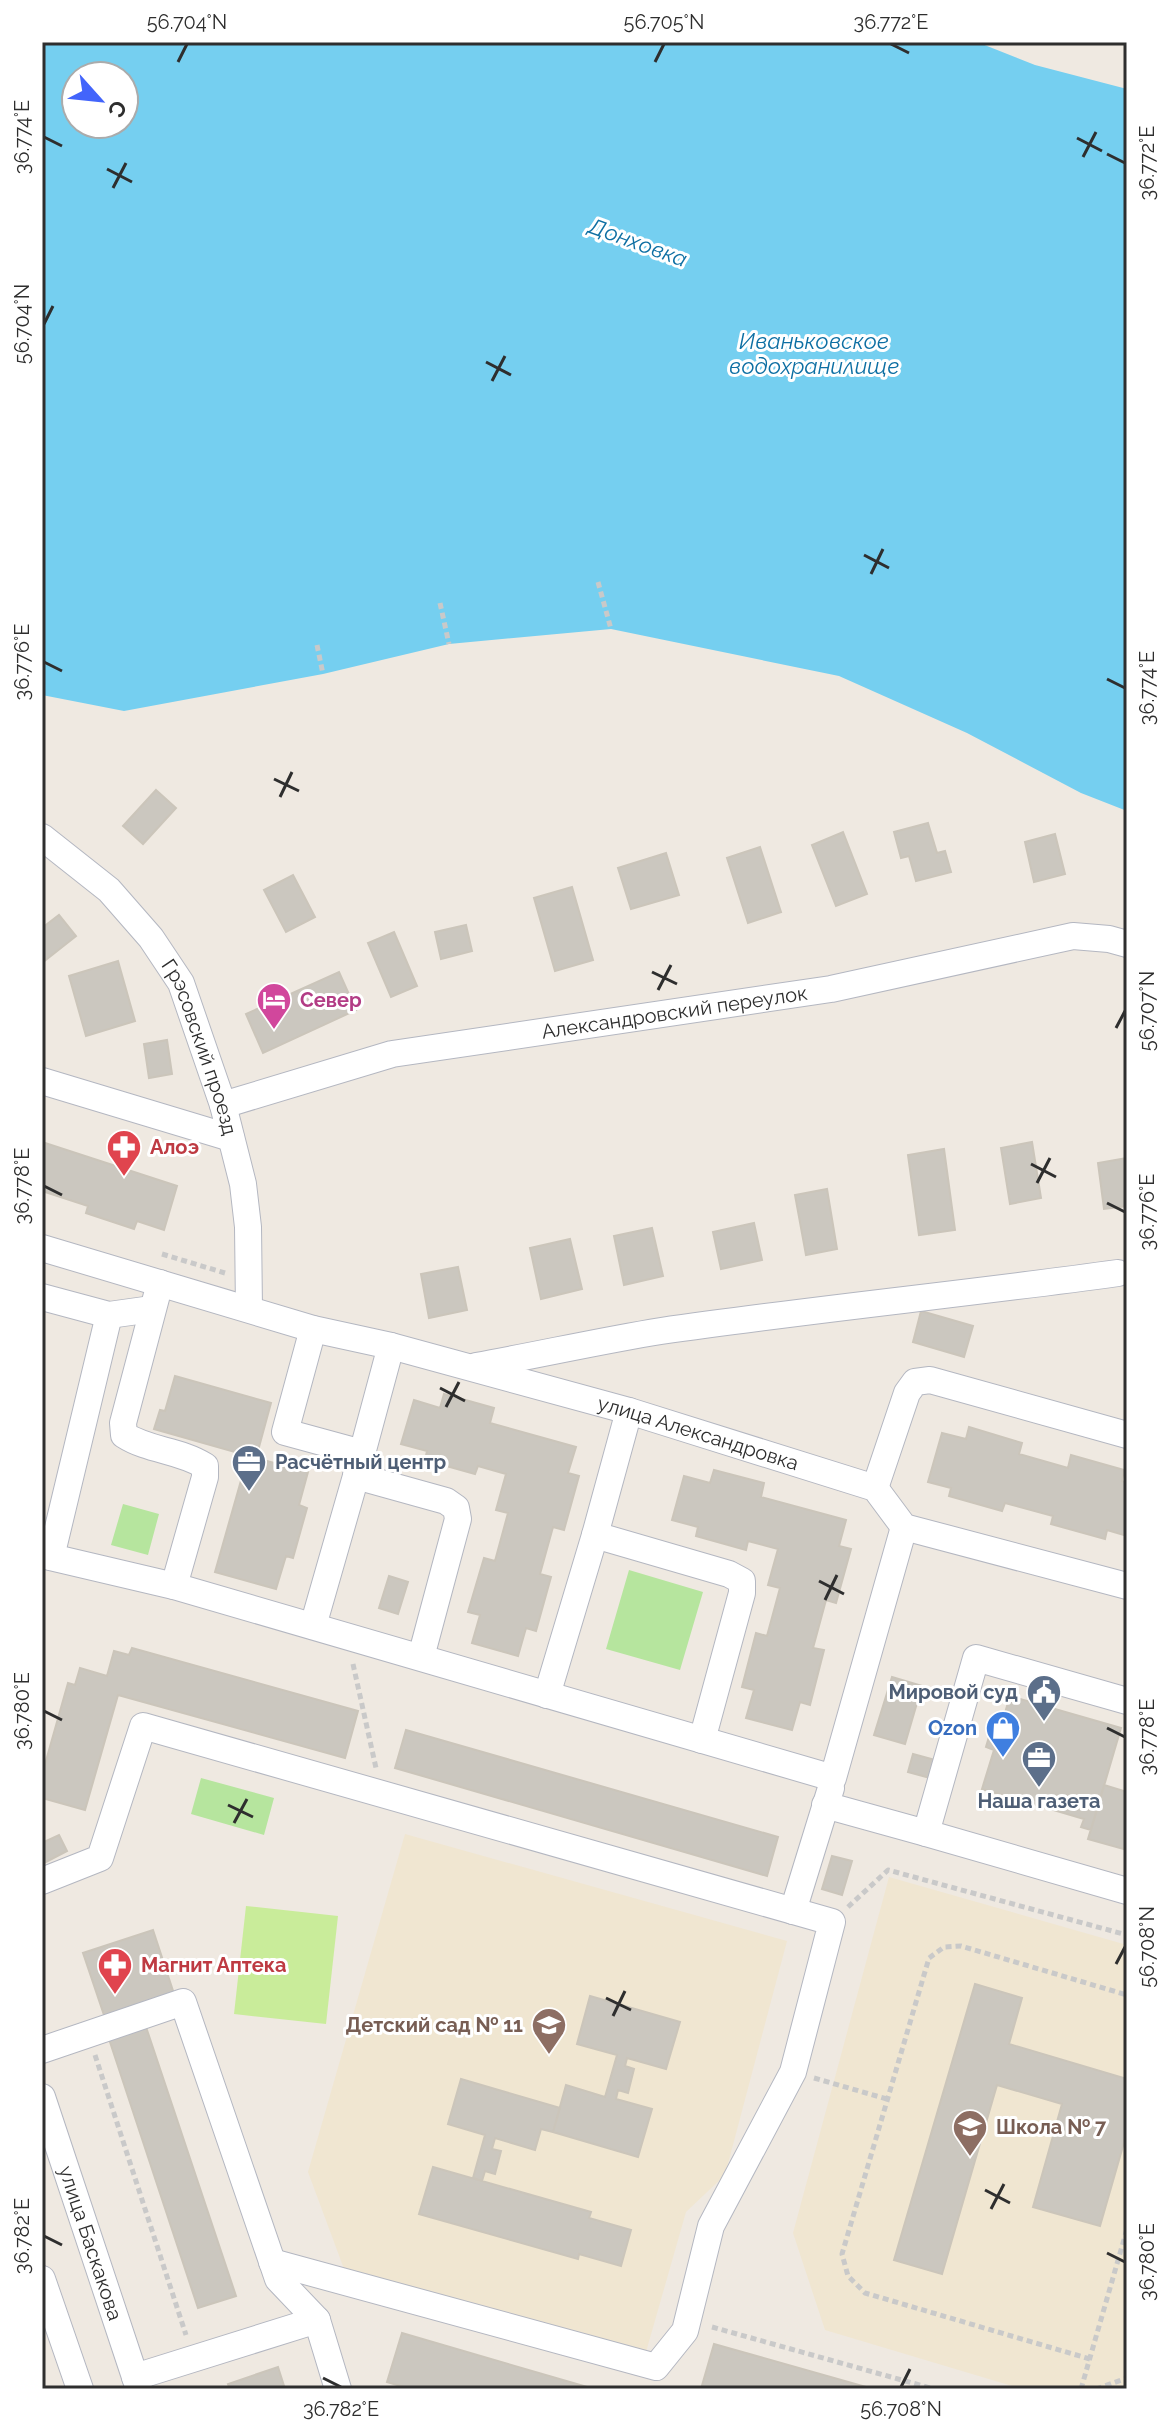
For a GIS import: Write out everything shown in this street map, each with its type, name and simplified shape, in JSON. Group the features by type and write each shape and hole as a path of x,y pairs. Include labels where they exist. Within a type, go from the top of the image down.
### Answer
{"street":[{"name":"Грэсовский проезд","path":"42,837 109,890 151,938 181,983 223,1105 243,1184 248,1227 249,1309"},
{"name":"Александровский переулок","path":"223,1105 392,1054 831,989 1073,936 1127,944"},
{"path":"42,1081 231,1138"},
{"name":"улица Александровка","path":"42,1248 313,1329 391,1346 629,1411 875,1488"},
{"path":"469,1368 657,1332 880,1301 1004,1289 1118,1273"},
{"path":"160,1283 123,1423 124,1435 134,1442 195,1460 205,1466 205,1477 174,1586"},
{"path":"42,1297 109,1315 152,1309"},
{"path":"109,1315 46,1556 174,1586 833,1778"},
{"path":"313,1329 285,1432 456,1508 458,1519 421,1657"},
{"path":"313,1626 391,1346"},
{"path":"1127,1435 930,1380 915,1382 907,1393 875,1488 904,1527 1127,1586"},
{"path":"547,1695 629,1411"},
{"path":"793,1911 904,1527"},
{"path":"595,1535 729,1574 742,1581 742,1593 702,1740"},
{"path":"926,1833 976,1658 1127,1701"},
{"path":"42,1881 100,1858 143,1726 832,1922 793,2072 711,2226 685,2331 656,2367 272,2262"},
{"path":"825,1805 1127,1891"},
{"path":"42,2050 183,2002 278,2279 317,2320 338,2389"},
{"name":"улица Баскакова","path":"42,2097 137,2383"},
{"path":"42,2279 80,2389"},
{"path":"137,2383 194,2359 317,2320"}],"path":[{"path":"598,582 611,629"},
{"path":"440,603 449,644"},
{"path":"317,645 323,674"},
{"path":"347,1635 381,1792"},
{"path":"832,1922 888,1870 1127,1935"},
{"path":"1090,2359 865,2293 848,2276 842,2254 929,1958 944,1947 961,1946 1127,1995"},
{"path":"87,2034 194,2359"},
{"path":"793,2072 887,2099"},
{"path":"1081,2389 1124,2253 1127,2229"},
{"path":"687,2320 934,2389"},
{"path":"1096,2389 1127,2378"}],"shaded area":[{"name":"Детский сад № 11","path":"405,1834 787,1941 725,2175 686,2212 644,2359 347,2277 308,2172"},
{"name":"Школа № 7","path":"889,1877 1127,1945 1127,2389 1022,2389 825,2330 793,2233"}],"green space":[{"path":"123,1504 159,1514 148,1555 111,1545"},
{"path":"629,1570 703,1592 680,1670 606,1649"},
{"path":"201,1778 274,1798 264,1835 191,1814"},
{"path":"246,1906 338,1916 326,2024 234,2014"}],"water":[{"name":"Иваньковское водохранилище","path":"42,42 977,42 1035,65 1127,89 1127,811 1081,793 967,733 839,676 611,629 449,644 323,674 124,711 42,695"}],"building":[{"path":"156,790 176,808 143,844 123,826"},
{"path":"928,823 937,853 945,851 951,872 916,881 909,856 901,858 894,832"},
{"path":"843,832 867,894 836,906 812,845"},
{"path":"1055,834 1065,874 1034,882 1025,842"},
{"path":"760,847 781,912 748,923 727,858"},
{"path":"666,853 679,895 631,909 618,868"},
{"path":"293,875 315,917 286,932 264,890"},
{"path":"572,887 593,960 555,971 534,898"},
{"path":"59,915 76,936 42,963 42,928"},
{"path":"466,925 472,951 441,959 435,932"},
{"path":"394,932 417,986 391,997 368,943"},
{"path":"118,961 135,1021 86,1036 69,976"},
{"path":"339,972 356,1010 263,1053 246,1014"},
{"path":"167,1040 172,1074 149,1078 144,1044"},
{"path":"42,1142 177,1186 164,1230 137,1221 134,1229 86,1213 88,1206 42,1191"},
{"path":"1032,1142 1041,1198 1010,1204 1001,1148"},
{"path":"944,1149 955,1230 919,1235 908,1155"},
{"path":"1127,1158 1127,1206 1104,1209 1098,1163"},
{"path":"827,1189 837,1249 806,1255 795,1195"},
{"path":"754,1223 762,1260 721,1269 713,1232"},
{"path":"652,1228 663,1276 624,1285 614,1236"},
{"path":"570,1239 582,1289 541,1299 530,1248"},
{"path":"458,1267 467,1310 429,1318 421,1274"},
{"path":"921,1311 973,1326 964,1357 913,1342"},
{"path":"175,1376 271,1403 256,1458 154,1429 160,1410 165,1411"},
{"path":"444,1394 494,1408 490,1423 576,1447 568,1473 579,1476 564,1530 553,1527 540,1574 551,1577 536,1631 526,1628 518,1656 472,1643 480,1615 468,1612 484,1558 495,1561 508,1513 496,1510 506,1474 478,1466 475,1474 425,1460 427,1451 401,1444 414,1400 440,1408"},
{"path":"969,1427 1022,1443 1019,1454 1068,1468 1071,1455 1124,1470 1122,1481 1127,1483 1127,1536 1107,1530 1105,1539 1051,1524 1053,1516 1005,1503 1002,1511 949,1496 951,1488 928,1482 942,1433 966,1439"},
{"path":"248,1456 308,1472 299,1505 307,1508 293,1558 286,1556 276,1589 215,1572"},
{"path":"714,1470 764,1483 761,1497 846,1520 839,1546 851,1549 836,1603 826,1600 813,1648 824,1650 810,1705 800,1702 792,1730 746,1718 754,1690 742,1687 756,1633 767,1636 780,1588 768,1585 778,1549 748,1541 746,1550 696,1536 698,1527 672,1520 684,1476 710,1483"},
{"path":"389,1576 408,1582 398,1614 379,1608"},
{"path":"132,1648 358,1711 345,1758 118,1695 85,1810 42,1798 42,1775 68,1683 75,1685 80,1668 107,1676 114,1651 129,1655"},
{"path":"892,1677 922,1686 905,1744 874,1735"},
{"path":"1010,1696 1121,1728 1091,1830 1081,1827 1084,1819 982,1789 994,1750 986,1747 991,1730 999,1733"},
{"path":"406,1730 778,1837 767,1876 395,1768"},
{"path":"913,1754 935,1760 930,1778 908,1772"},
{"path":"1104,1785 1127,1792 1127,1850 1088,1839"},
{"path":"59,1835 67,1851 42,1864 42,1843"},
{"path":"832,1856 852,1861 842,1895 822,1889"},
{"path":"153,1930 174,1994 105,2018 83,1953"},
{"path":"975,1984 1022,1998 1009,2044 1127,2079 1127,2132 1100,2226 1033,2207 1062,2104 997,2085 942,2274 894,2260"},
{"path":"590,1996 680,2022 666,2069 627,2058 625,2066 634,2069 628,2093 618,2090 616,2099 652,2109 638,2157 553,2132 566,2085 605,2097 617,2055 577,2044"},
{"path":"144,2021 236,2296 198,2308 107,2033"},
{"path":"461,2079 560,2108 553,2132 541,2129 535,2150 495,2138 492,2149 501,2151 495,2174 485,2171 482,2181 473,2178 485,2135 448,2124"},
{"path":"433,2167 591,2212 589,2218 631,2230 621,2266 579,2254 578,2259 419,2214"},
{"path":"402,2333 594,2389 411,2389 387,2382"},
{"path":"714,2344 873,2389 701,2389"},
{"path":"278,2367 285,2389 230,2389 228,2384"}],"place":[{"name":"Север","path":"274,1031"},
{"name":"Алоэ","path":"124,1178"},
{"name":"Расчётный центр","path":"249,1493"},
{"name":"Мировой суд","path":"1044,1723"},
{"name":"Ozon","path":"1003,1759"},
{"name":"Наша газета","path":"1039,1789"},
{"name":"Магнит Аптека","path":"115,1996"},
{"name":"Детский сад № 11","path":"549,2056"},
{"name":"Школа № 7","path":"970,2158"}],"water label":[{"name":"Донховка","path":"638,242"}]}
